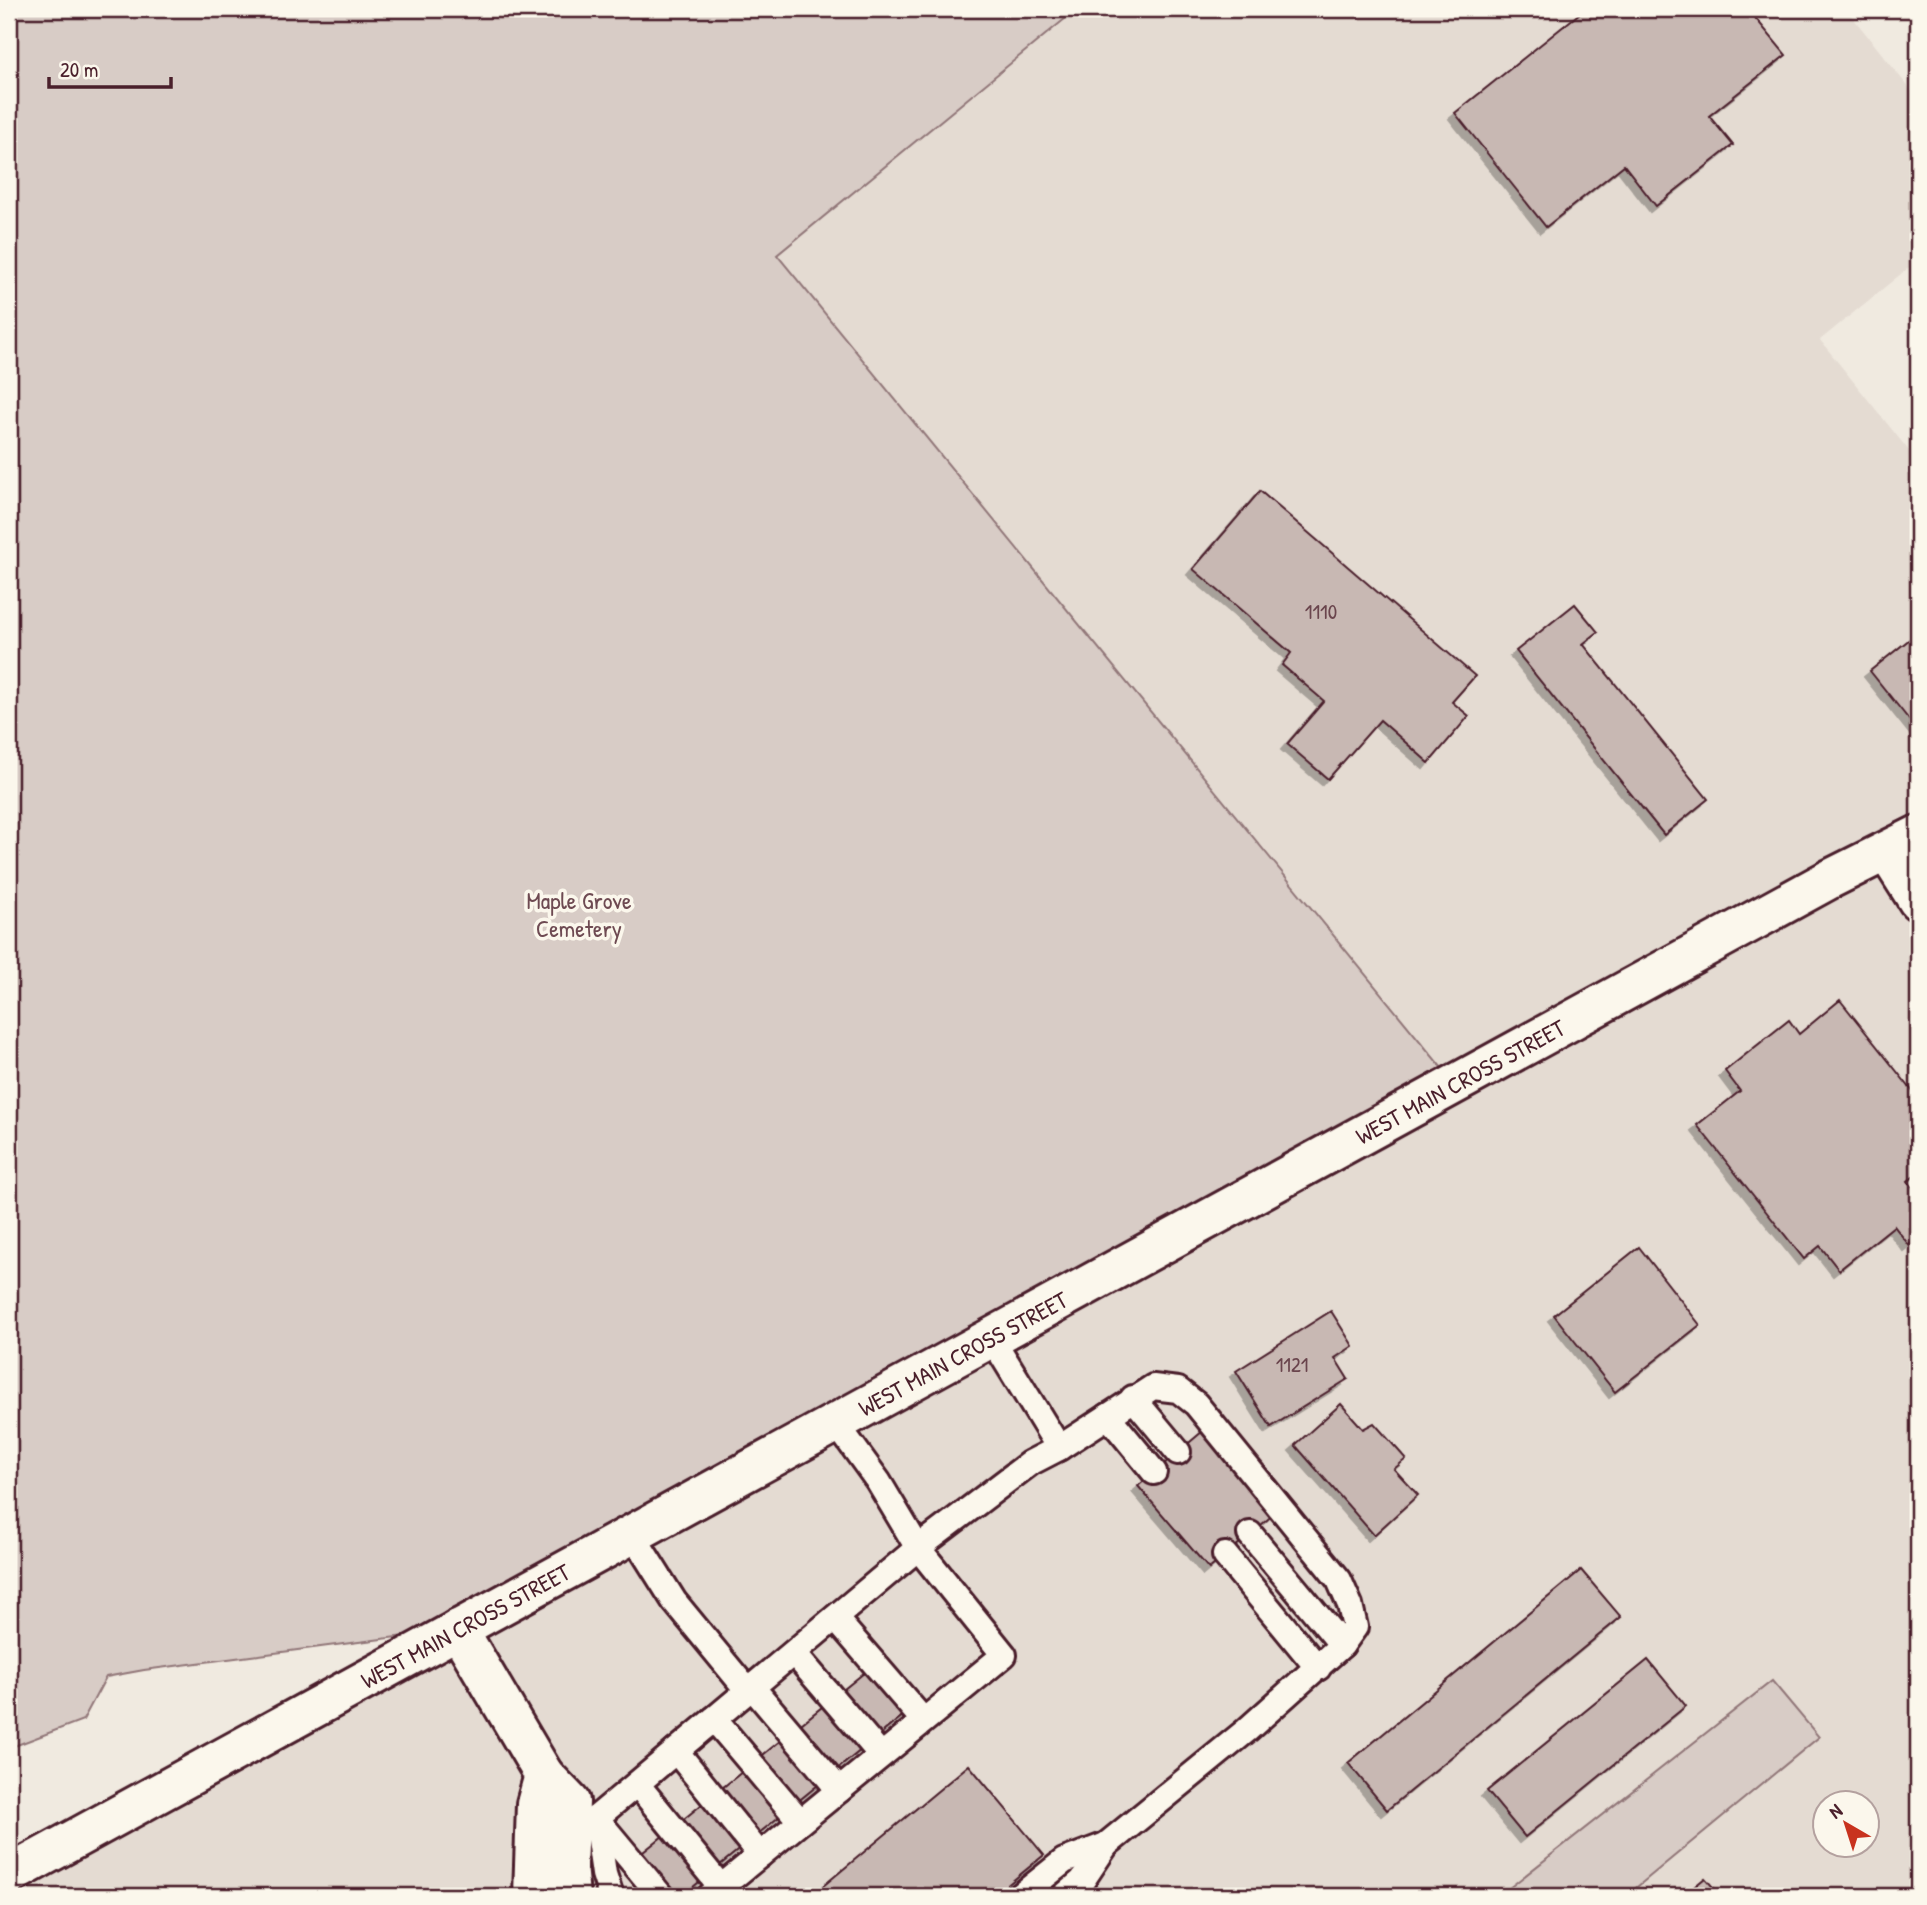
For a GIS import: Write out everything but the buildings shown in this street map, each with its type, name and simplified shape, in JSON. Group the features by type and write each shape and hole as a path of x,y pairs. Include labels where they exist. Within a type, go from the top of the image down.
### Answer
{"main road":[{"path":"1903,843 1918,901"},
{"name":"WEST MAIN CROSS STREET","path":"9,1875 1830,879 1903,843"},
{"path":"458,1629 544,1775 570,1802 567,1866 570,1896"},
{"path":"533,1896 537,1804 544,1775"}],"lane":[{"path":"991,1337 1059,1448"},
{"path":"596,1818 918,1548 1030,1462 1059,1448 1153,1387 1178,1390 1196,1404 1339,1580 1350,1605 1355,1627 1342,1645 1318,1668 1106,1845 1082,1881 1063,1896"},
{"path":"1133,1398 1178,1452"},
{"path":"1108,1416 1154,1472"},
{"path":"637,1784 716,1892 1004,1655 918,1548 878,1481 836,1423"},
{"path":"632,1534 674,1601 839,1790"},
{"path":"1250,1534 1342,1645"},
{"path":"1225,1555 1318,1668"},
{"path":"835,1618 923,1720"},
{"path":"794,1653 881,1755"},
{"path":"714,1719 800,1821"},
{"path":"676,1751 760,1855"},
{"path":"596,1818 604,1874 611,1896"},
{"path":"596,1818 661,1896"},
{"path":"1020,1896 1064,1861 1106,1845"}],"shaded area":[{"path":"1077,9 1846,9 1918,99 1918,260 1820,340 1918,462 1918,835 1887,852 1918,901 1918,1896 9,1896 24,1867 1455,1084 776,255"}],"green space":[{"name":"Maple Grove Cemetery","path":"9,9 1077,9 777,255 1455,1084 458,1629 106,1677 83,1720 9,1748"},
{"path":"1772,1681 1819,1737 1626,1896 1499,1896"}]}
